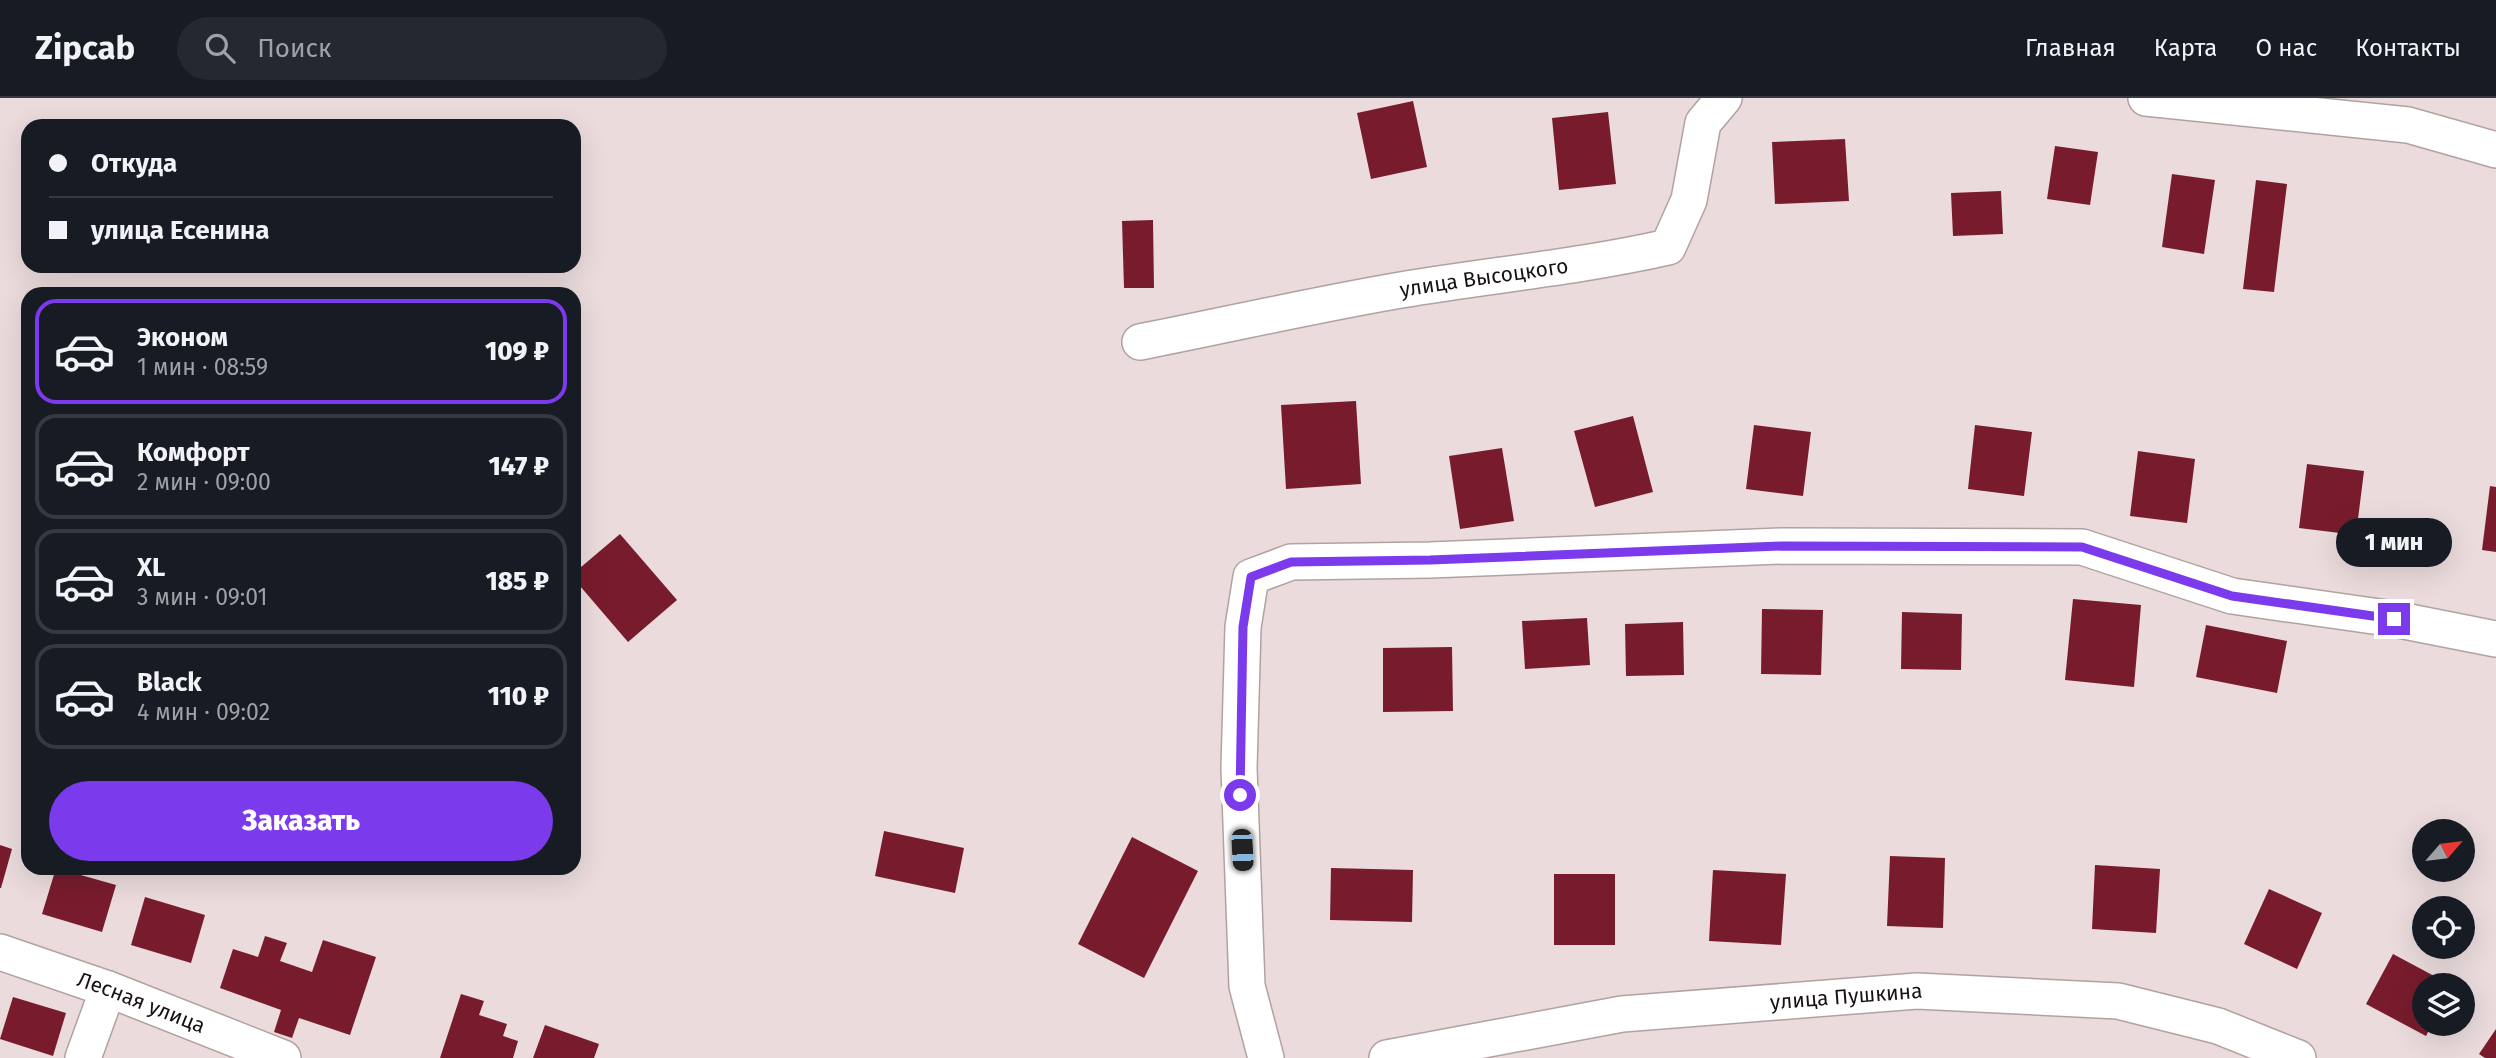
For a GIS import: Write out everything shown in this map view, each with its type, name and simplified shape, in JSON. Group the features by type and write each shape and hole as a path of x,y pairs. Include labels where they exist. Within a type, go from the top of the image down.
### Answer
{"street":[{"name":"улица Высоцкого","path":"1140,342 1398,290 1511,272 1592,264 1668,247 1689,200 1703,123 1724,98"},
{"path":"2146,98 2408,125 2496,150"},
{"path":"1266,1058 1247,986 1239,768 1243,627 1251,577 1291,562 1430,560 1782,546 2082,547 2232,596 2394,619 2496,639"},
{"name":"Лесная улица","path":"0,952 108,989 284,1058"},
{"path":"83,1058 108,989"},
{"name":"улица Пушкина","path":"1387,1058 1622,1014 1917,991 2118,1001 2218,1026 2298,1058"}],"building":[{"path":"1413,101 1427,167 1371,179 1357,113"},
{"path":"1608,112 1616,184 1559,190 1552,118"},
{"path":"1845,139 1849,201 1775,204 1772,142"},
{"path":"2055,146 2098,152 2090,205 2047,199"},
{"path":"2172,174 2215,180 2204,254 2162,247"},
{"path":"2256,180 2287,184 2274,292 2243,289"},
{"path":"2001,191 2003,234 1953,236 1951,193"},
{"path":"1153,220 1154,288 1124,288 1122,221"},
{"path":"1356,401 1361,484 1286,489 1281,405"},
{"path":"1633,416 1653,492 1595,507 1574,431"},
{"path":"1754,425 1811,432 1803,496 1746,489"},
{"path":"1975,425 2032,432 2024,496 1968,489"},
{"path":"1502,448 1514,521 1460,529 1449,456"},
{"path":"2138,451 2195,459 2187,523 2130,516"},
{"path":"2307,464 2364,471 2356,535 2299,528"},
{"path":"2490,486 2496,487 2496,552 2482,550"},
{"path":"620,534 677,600 628,642 581,587 581,567"},
{"path":"2073,599 2141,605 2134,687 2065,680"},
{"path":"1762,609 1823,610 1821,675 1761,674"},
{"path":"1902,612 1962,614 1961,670 1901,669"},
{"path":"1587,618 1590,665 1525,669 1522,621"},
{"path":"1683,622 1684,675 1626,676 1625,624"},
{"path":"2206,625 2287,641 2277,693 2196,677"},
{"path":"1452,647 1453,711 1383,712 1383,648"},
{"path":"884,831 964,848 955,893 875,876"},
{"path":"1132,837 1198,871 1144,978 1078,944"},
{"path":"0,845 12,849 1,888 0,888"},
{"path":"1890,856 1945,858 1943,928 1887,926"},
{"path":"2095,865 2160,869 2156,933 2092,929"},
{"path":"1331,868 1413,870 1412,922 1330,920"},
{"path":"1713,870 1786,874 1781,945 1709,941"},
{"path":"1554,874 1615,874 1615,945 1554,945"},
{"path":"54,875 81,875 116,885 102,932 42,914"},
{"path":"2269,889 2322,913 2297,969 2244,944"},
{"path":"145,897 205,915 191,963 131,945"},
{"path":"265,936 287,943 280,961 312,972 323,940 376,957 350,1035 299,1018 292,1038 274,1032 281,1010 220,988 233,949 258,957"},
{"path":"2393,954 2429,973 2412,973 2412,1029 2366,1004"},
{"path":"461,994 484,1001 479,1015 507,1024 503,1036 518,1041 513,1058 440,1058"},
{"path":"13,997 66,1013 53,1056 0,1039"},
{"path":"545,1025 599,1044 594,1058 533,1058"},
{"path":"2496,1029 2496,1058 2485,1058 2479,1054"}],"route":[{"path":"1240,795 1243,627 1251,577 1291,562 1430,560 1782,546 2082,547 2232,596 2394,619"}]}
